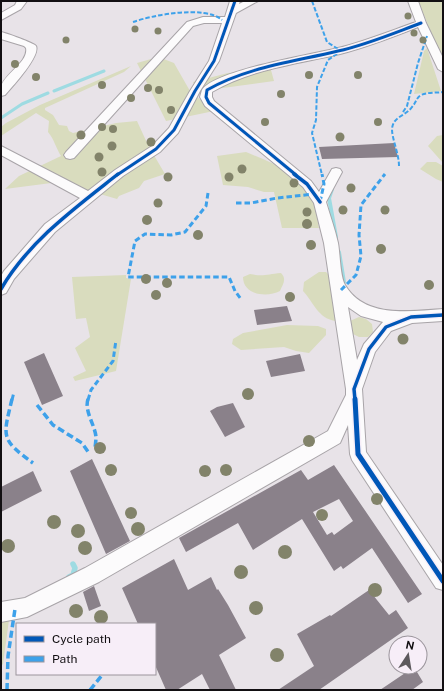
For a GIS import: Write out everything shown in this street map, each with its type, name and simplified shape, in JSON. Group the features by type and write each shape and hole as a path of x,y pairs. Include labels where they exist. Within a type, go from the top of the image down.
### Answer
{"street":[{"path":"1,17 18,7 22,1"},
{"path":"70,155 190,24 232,11 253,1"},
{"path":"413,1 421,23 443,69"},
{"path":"1,289 9,275 50,228 119,173 156,149 174,130 195,91 214,61 232,11"},
{"path":"1,612 27,607 92,575 334,437 355,394 336,284 331,243 320,202 307,184 209,103 206,96 208,90 214,86 249,73 341,51 421,23"},
{"path":"1,35 5,38 27,43 32,46 32,51 30,58 1,93"},
{"path":"1,150 89,197"},
{"path":"320,202 336,172"},
{"path":"336,284 345,297 355,306 370,314 386,317 443,315"},
{"path":"411,317 386,328 369,349 354,388 358,454 443,581"}],"green space":[{"path":"418,1 443,1 443,61"},
{"path":"427,48 441,91 414,94 424,51"},
{"path":"161,58 174,63 190,91 214,111 166,121 137,63"},
{"path":"131,66 124,72 45,108 45,110 53,115 59,125 67,126 69,131 73,133 116,123 137,121 148,145 165,174 144,181 139,188 119,196 117,199 59,182 5,189 19,176 61,156 48,132 49,121 36,113 1,136 1,127 40,105"},
{"path":"271,70 274,81 208,90 195,86 193,82 228,73"},
{"path":"443,135 443,163 428,146 437,136"},
{"path":"246,152 284,170 302,182 309,190 313,198 319,228 282,228 274,192 264,192 248,187 223,185 217,156"},
{"path":"427,162 436,162 443,166 443,182 420,169"},
{"path":"319,272 326,272 332,278 338,317 335,321 324,317 303,291 304,282"},
{"path":"281,273 284,277 284,282 280,291 269,294 257,293 247,288 244,283 243,277 250,274 262,275"},
{"path":"126,275 126,278 131,279 116,371 75,381 73,377 86,371 75,348 90,337 86,318 76,319 72,277"},
{"path":"359,317 366,319 372,324 373,332 368,337 359,337 351,333 350,321"},
{"path":"287,325 318,326 326,329 326,335 309,353 284,347 241,350 232,344 233,339 243,333"},
{"path":"1,620 9,620 3,664 1,666"}],"building":[{"path":"394,143 398,157 322,159 319,147"},
{"path":"287,306 292,321 257,325 254,310"},
{"path":"44,353 63,396 42,405 24,362"},
{"path":"300,354 305,371 271,377 266,361"},
{"path":"233,403 245,427 225,437 210,411 217,407"},
{"path":"92,459 130,541 106,554 70,471"},
{"path":"334,465 422,594 408,603 372,548 343,569 341,566 334,571 302,519 253,550 238,523 186,552 179,538 301,470 308,480","holes":["339,499 353,521 334,535 332,532 327,535 313,512"]},
{"path":"33,471 42,491 1,512 1,487"},
{"path":"174,559 188,590 211,577 217,590 218,589 228,605 246,638 219,655 236,690 210,690 202,674 177,690 166,690 156,667 156,623 138,623 122,588"},
{"path":"94,586 101,606 89,611 83,592"},
{"path":"369,590 389,615 396,610 408,628 398,635 388,635 388,642 319,690 278,690 314,666 297,634 330,615 331,616"},
{"path":"402,675 419,675 423,682 412,690 380,690"}],"waterway":[{"path":"54,91 104,71"},
{"path":"1,118 22,104 48,93"},
{"path":"332,189 329,198 336,237"},
{"path":"339,252 344,282"},
{"path":"69,577 73,575 75,568 73,564"}],"marked path":[{"path":"312,1 327,42 341,51 328,60 317,87 316,120 312,133 324,184 320,202"},
{"path":"133,22 149,17 185,13 215,15 222,20"},
{"path":"403,112 407,106 418,63 427,36"},
{"path":"399,166 399,156 392,134 392,127 395,121 412,108 420,96 428,93 443,92"},
{"path":"341,290 356,275 361,256 359,235 361,205 385,174"},
{"path":"208,193 206,206 185,232 171,235 145,234 135,241 128,277 229,277 235,291 241,299"},
{"path":"236,203 251,203 277,198 314,194"},
{"path":"95,450 96,436 87,402 91,390 113,361 116,340"},
{"path":"14,392 5,430 7,438 14,449 33,463"},
{"path":"37,405 53,425 82,443 89,453"},
{"path":"7,690 8,656 15,609"},
{"path":"90,690 102,675"}],"cycle path":[{"path":"1,289 9,275 50,228 119,173 156,149 174,130 195,91 214,61 235,1"},
{"path":"320,202 307,184 209,103 206,97 207,90 235,76 270,66 349,48 421,23"},
{"path":"443,315 411,317 386,327 369,349 354,389 358,454 443,581"}]}
